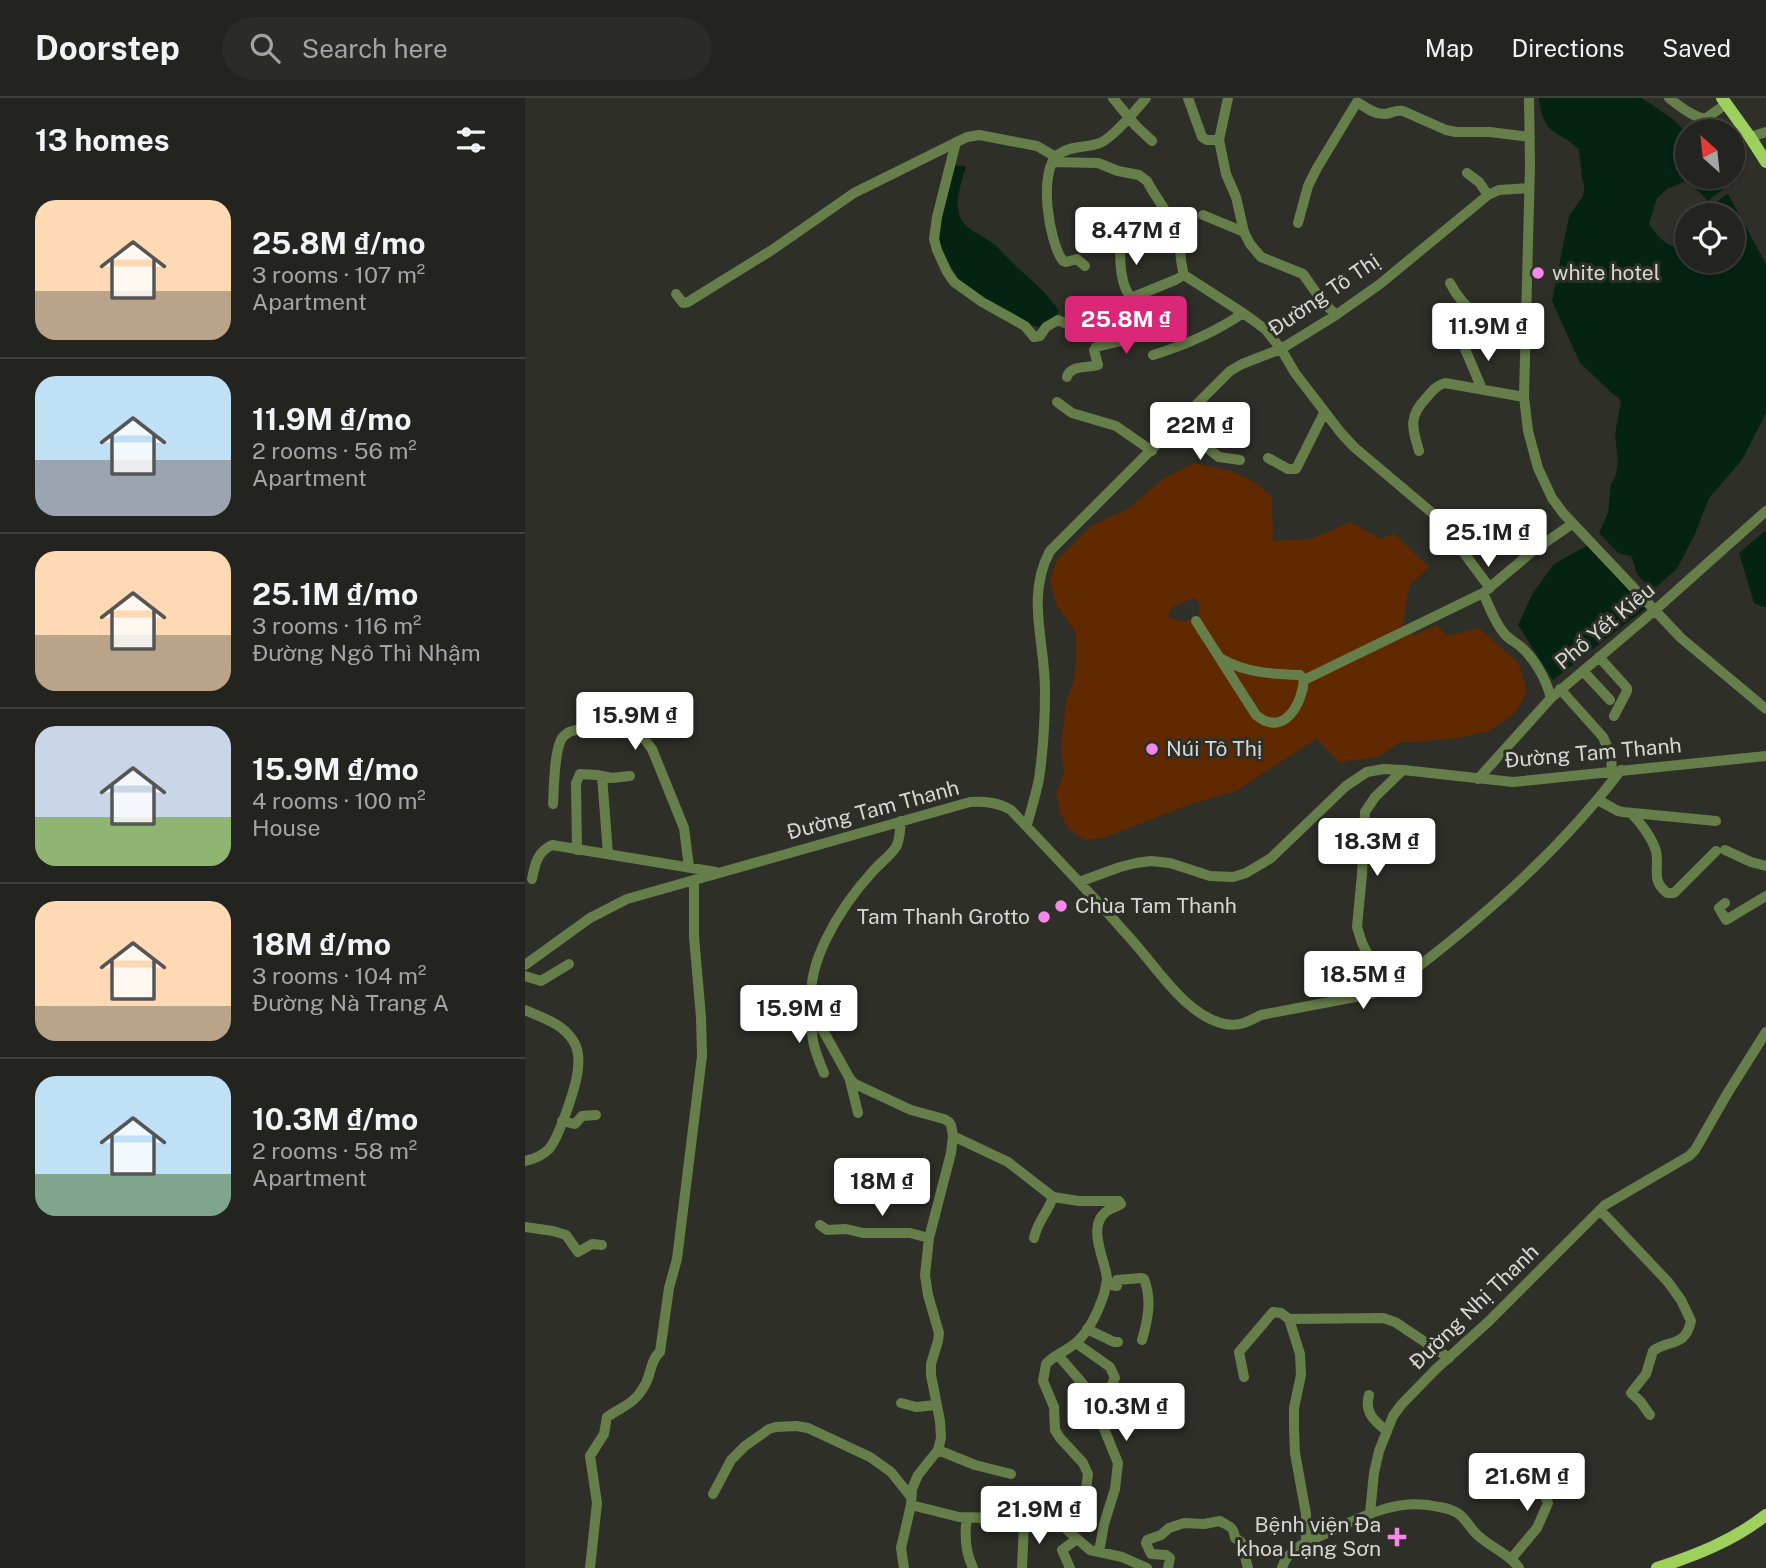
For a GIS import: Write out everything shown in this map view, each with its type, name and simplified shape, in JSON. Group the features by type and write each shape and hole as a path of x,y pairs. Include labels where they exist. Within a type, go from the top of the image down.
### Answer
{"main road":[{"path":"1724,101 1766,162"},
{"path":"1657,1568 1688,1563 1766,1514"}],"street":[{"path":"1113,98 1152,141"},
{"path":"1085,266 1077,259 1063,261 1053,240 1047,189 1049,172 1054,159 1065,151 1102,142 1129,118 1146,98"},
{"path":"1188,98 1202,137 1219,140"},
{"path":"1228,98 1219,140 1226,174 1241,210 1244,232 1261,257 1303,274 1322,301 1336,315"},
{"path":"1529,98 1530,165 1524,397 1528,431 1538,468 1552,498 1572,524 1654,611 1681,638 1766,709"},
{"path":"1669,98 1700,119 1705,119 1724,101"},
{"path":"1298,223 1308,186 1357,102 1378,114 1403,111 1446,130 1529,137"},
{"path":"1750,137 1766,132"},
{"path":"676,293 683,303 688,302 772,250 854,193 972,135 1037,146 1054,159 1098,163 1142,176 1174,227 1184,275 1265,329 1324,413 1355,447 1437,517 1487,590 1494,617 1502,631 1510,640 1520,645 1537,665 1551,698"},
{"path":"956,142 937,217 935,239 941,261 954,282 982,302 1025,326 1034,337 1058,320 1076,326 1123,312 1131,298 1184,275"},
{"path":"1467,173 1479,182 1488,195"},
{"name":"Đường Tô Thị","path":"1027,825 1038,780 1044,720 1045,691 1038,618 1038,579 1050,551 1230,371 1281,349 1336,315 1380,284 1488,195 1499,190 1529,188"},
{"path":"1203,215 1244,232"},
{"path":"1120,244 1119,257 1125,289 1131,298"},
{"path":"1450,282 1463,302 1482,315 1526,318"},
{"path":"1067,377 1071,369 1099,364 1094,350 1096,347 1130,339 1123,312"},
{"path":"1153,355 1223,326 1243,313"},
{"path":"1465,349 1482,389"},
{"path":"1419,451 1412,426 1414,415 1434,388 1445,383 1524,397"},
{"path":"1057,402 1072,414 1116,426 1152,451"},
{"path":"1268,458 1288,469 1296,469 1324,413"},
{"path":"1178,425 1219,457 1240,460"},
{"name":"Phố Yết Kiêu","path":"1478,779 1560,689 1654,611 1766,511"},
{"path":"1304,680 1487,590 1533,551 1572,524"},
{"path":"1196,621 1256,715 1276,724 1287,719 1302,695 1304,680 1300,675 1272,674 1241,668 1219,657"},
{"path":"1599,657 1627,688 1614,716"},
{"path":"1583,671 1610,700"},
{"path":"1079,882 1171,988 1209,1018 1226,1024 1246,1024 1261,1015 1386,989 1477,920 1554,848 1598,800 1617,771 1603,737 1560,689"},
{"path":"553,804 560,741 565,735 608,720 622,724 645,740 652,749 684,828 689,867"},
{"name":"Đường Tam Thanh","path":"525,965 590,918 627,899 958,804 983,801 1011,810 1079,882 1121,867 1151,861 1170,863 1210,876 1233,877 1246,873 1271,858 1354,779 1367,772 1403,770 1514,782 1766,756"},
{"path":"1386,989 1362,943 1357,927 1363,874 1365,812 1375,797 1403,770"},
{"path":"577,850 576,783 580,774 611,778 630,776"},
{"path":"602,776 608,854"},
{"path":"1598,800 1618,811 1716,821"},
{"path":"1631,813 1654,845 1657,879 1667,893 1674,893 1720,850 1766,866"},
{"path":"858,1113 850,1079 815,1016 810,995 825,942 849,901 898,844 901,821"},
{"path":"532,879 540,853 552,845 716,872"},
{"path":"590,1568 597,1503 590,1456 604,1434 607,1417 633,1402 647,1381 655,1356 660,1352 669,1288 677,1259 702,1056 694,937 694,880"},
{"path":"1724,903 1719,908 1726,920 1766,896"},
{"path":"525,976 541,981 569,964"},
{"path":"525,1010 555,1023 573,1041 577,1051 577,1074 551,1146 541,1156 525,1161"},
{"path":"815,1016 813,1034 816,1053 824,1073"},
{"name":"Đường Nhị Thanh","path":"1370,1513 1374,1473 1380,1451 1393,1416 1401,1405 1599,1210 1695,1150 1766,1032"},
{"path":"850,1079 855,1084 911,1110 949,1122 953,1136 929,1238 925,1275 939,1333 931,1364 941,1430 939,1450 914,1482 901,1548 904,1568"},
{"path":"562,1121 575,1124 582,1116 596,1115"},
{"path":"713,1494 731,1460 745,1446 776,1426 796,1426 815,1431 870,1457 891,1472 911,1501 967,1517 996,1517 1034,1525 1058,1522 1072,1510 1086,1489 1088,1474 1086,1467 1055,1430 1054,1407 1043,1375 1046,1364 1076,1343 1087,1329 1104,1296 1107,1279 1098,1239 1098,1222 1106,1212 1120,1206 1120,1202 1053,1197 1008,1162 953,1136"},
{"path":"1034,1238 1053,1197"},
{"path":"1599,1210 1668,1282 1691,1321 1678,1342 1661,1345 1653,1351 1646,1374 1631,1392 1650,1415"},
{"path":"820,1225 827,1230 910,1233 929,1238"},
{"path":"525,1227 566,1235 578,1252 588,1245 602,1245"},
{"path":"1107,1284 1117,1286 1117,1280 1144,1279 1149,1301 1142,1340"},
{"path":"1244,1377 1239,1352 1273,1312 1281,1313 1289,1319 1300,1354 1301,1375 1294,1408 1294,1429 1295,1453 1306,1514 1306,1543"},
{"path":"1289,1319 1383,1318 1405,1328 1449,1358"},
{"path":"1087,1329 1118,1342"},
{"path":"1076,1343 1110,1367 1115,1378 1109,1392 1115,1419"},
{"path":"1058,1355 1091,1397 1118,1463 1115,1489 1099,1552"},
{"path":"1369,1395 1366,1404 1368,1411 1387,1431"},
{"path":"901,1403 916,1407 936,1405"},
{"path":"939,1450 963,1461 1011,1474"},
{"path":"1507,1474 1545,1494 1548,1503 1537,1528 1511,1559"},
{"path":"1282,1568 1288,1556 1306,1543 1385,1507 1408,1503 1422,1503 1450,1510 1462,1517 1477,1535 1511,1559 1518,1568"},
{"path":"967,1517 964,1542 973,1568"},
{"path":"1168,1568 1171,1558 1151,1554 1147,1539 1184,1524 1217,1521 1233,1529 1235,1538 1243,1547 1248,1568"},
{"path":"1058,1522 1090,1550 1122,1557 1147,1568"},
{"path":"1022,1568 1024,1523"},
{"path":"1070,1568 1062,1550 1077,1539"}],"shaded area":[{"path":"1539,98 1642,98 1673,119 1675,186 1657,198 1649,224 1661,238 1675,246 1675,273 1745,273 1745,225 1766,264 1766,413 1742,460 1709,498 1677,569 1656,587 1640,578 1631,556 1618,553 1599,533 1608,513 1611,484 1616,475 1618,462 1615,434 1621,402 1580,363 1552,301 1569,216 1583,196 1584,185 1579,149 1551,130 1541,110"},
{"path":"951,165 966,166 958,202 959,214 965,225 998,247 1044,292 1059,311 1044,328 1015,321 960,281 940,249 939,227"},
{"path":"1697,189 1722,189 1722,190 1708,201"},
{"path":"1728,194 1733,203 1716,203 1723,197"},
{"path":"1194,463 1231,471 1254,482 1272,497 1273,541 1311,539 1350,522 1381,539 1394,534 1429,567 1409,586 1403,625 1415,635 1437,625 1447,636 1479,628 1519,664 1527,692 1516,712 1489,731 1458,738 1400,742 1378,757 1339,762 1316,739 1236,791 1191,804 1103,838 1084,840 1069,829 1061,815 1056,792 1064,773 1061,746 1066,701 1074,681 1076,633 1056,604 1050,581 1056,561 1091,526 1129,508 1163,479","holes":["1194,598 1200,606 1198,617 1184,621 1170,618 1168,614 1174,606"]},
{"path":"1766,530 1766,607 1763,607 1754,603 1739,553"},
{"path":"1588,545 1646,608 1553,680 1518,625 1533,593 1554,564"}],"place":[{"name":"white hotel","path":"1538,273"},
{"name":"Núi Tô Thị","path":"1152,749"},
{"name":"Chùa Tam Thanh","path":"1061,906"},
{"name":"Tam Thanh Grotto","path":"1044,917"},
{"name":"Bệnh viện Đa khoa Lạng Sơn","path":"1397,1537"}]}
